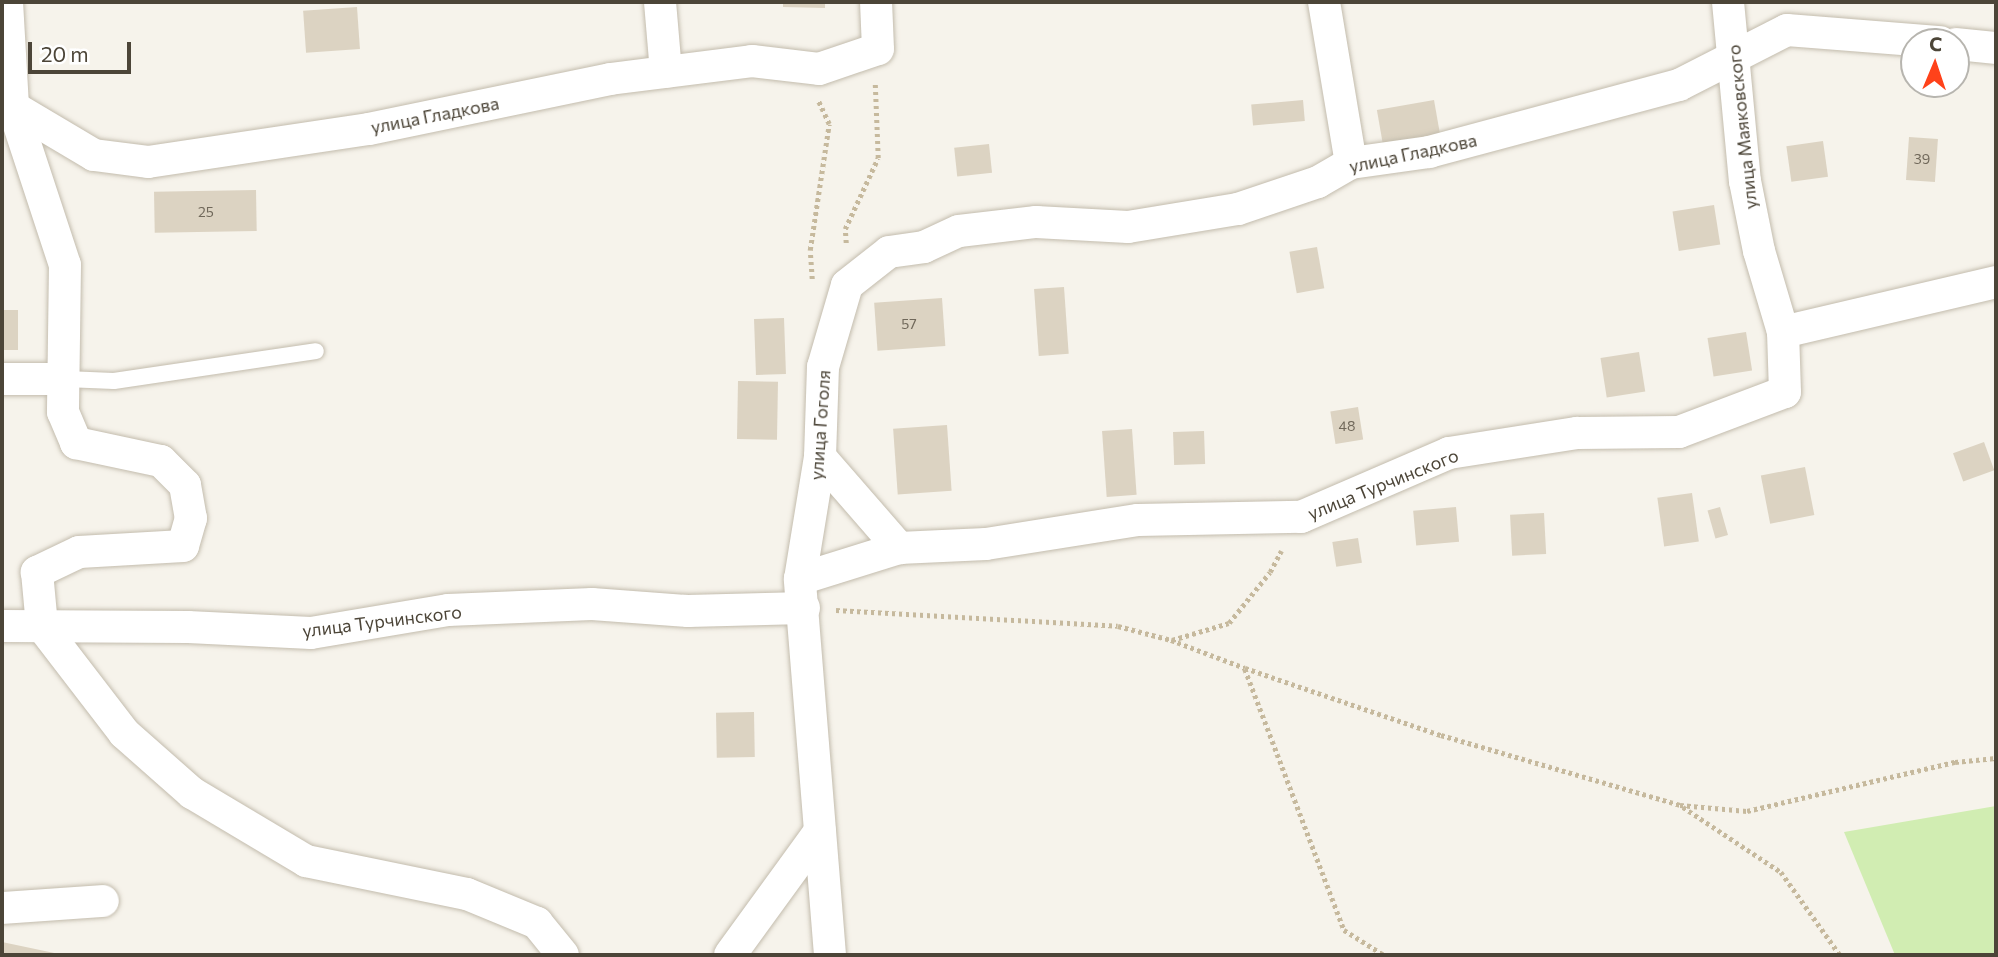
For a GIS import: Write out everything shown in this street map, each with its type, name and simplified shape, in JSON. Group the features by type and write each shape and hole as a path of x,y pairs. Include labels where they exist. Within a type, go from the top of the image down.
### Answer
{"street":[{"path":"7,2 7,108 65,265 65,379 62,412 76,443 160,461 185,485 191,518 183,546 79,552 37,572 42,626 124,733 191,793 306,860 467,894 537,923 563,955"},
{"path":"660,2 666,72"},
{"path":"876,2 878,48"},
{"path":"1324,2 1351,163"},
{"name":"улица Маяковского","path":"1727,2 1745,181 1759,251 1783,332"},
{"name":"улица Гладкова","path":"847,285 889,253 924,247 959,231 1036,222 1128,228 1238,209 1318,182 1351,163 1429,152 1679,85 1787,30 1900,39"},
{"path":"1970,45 1996,48"},
{"name":"улица Гладкова","path":"7,108 94,155 148,162 369,129 610,79 752,61 819,69 878,48"},
{"path":"1783,332 1996,282"},
{"name":"улица Гоголя","path":"830,955 802,594 820,457 823,367 847,285"},
{"name":"улица Турчинского","path":"2,626 188,627 311,633 448,610 592,604 688,611 802,594 900,548 986,544 1138,520 1301,517 1449,453 1577,433 1679,432 1786,392 1783,332"},
{"path":"2,379 65,379"},
{"path":"820,457 900,548"},
{"path":"730,955 820,831"},
{"path":"2,908 103,901"}],"lane":[{"path":"65,379 114,381 316,351"}],"path":[{"path":"847,285 845,229 878,158 875,82 878,48"},
{"path":"783,65 815,94 829,124 810,250 813,286"},
{"path":"1171,640 1229,622 1270,572 1301,517"},
{"path":"802,594 1118,626 1171,640 1441,735 1680,805 1747,811 1955,762 1996,758"},
{"path":"1245,668 1344,930 1384,955"},
{"path":"1680,805 1781,872 1840,955"}],"green space":[{"path":"1996,806 1996,955 1895,955 1844,832"}],"building":[{"path":"783,2 825,2 825,8 783,7"},
{"path":"357,7 360,49 306,53 303,11"},
{"path":"1303,100 1305,121 1253,125 1251,105"},
{"path":"1434,100 1441,139 1384,149 1377,110"},
{"path":"1909,137 1938,139 1935,182 1906,180"},
{"path":"1823,141 1828,177 1791,182 1786,146"},
{"path":"989,144 992,173 957,176 954,148"},
{"path":"256,190 257,231 155,233 154,192"},
{"path":"1714,205 1720,245 1679,251 1673,212"},
{"path":"1317,247 1324,288 1297,293 1289,252"},
{"path":"1064,287 1069,354 1039,356 1034,289"},
{"path":"942,298 945,346 878,351 874,303"},
{"path":"2,310 18,310 18,350 2,350"},
{"path":"784,318 786,374 756,375 754,319"},
{"path":"1746,332 1752,371 1714,377 1707,338"},
{"path":"1639,352 1645,392 1607,398 1600,358"},
{"path":"738,381 778,382 777,440 737,439"},
{"path":"1358,407 1363,440 1336,444 1330,411"},
{"path":"947,425 952,491 898,495 893,429"},
{"path":"1132,429 1137,495 1107,497 1102,431"},
{"path":"1204,431 1205,464 1174,465 1173,432"},
{"path":"1984,442 1994,470 1963,481 1953,453"},
{"path":"1805,467 1814,515 1770,524 1761,476"},
{"path":"1692,493 1699,542 1664,546 1657,498"},
{"path":"1456,507 1459,542 1416,546 1413,511"},
{"path":"1720,507 1728,535 1715,538 1708,511"},
{"path":"1544,513 1546,554 1512,556 1510,515"},
{"path":"1358,538 1362,563 1336,567 1332,542"},
{"path":"754,712 755,757 717,758 716,713"},
{"path":"2,942 59,954 59,955 2,955"}]}
